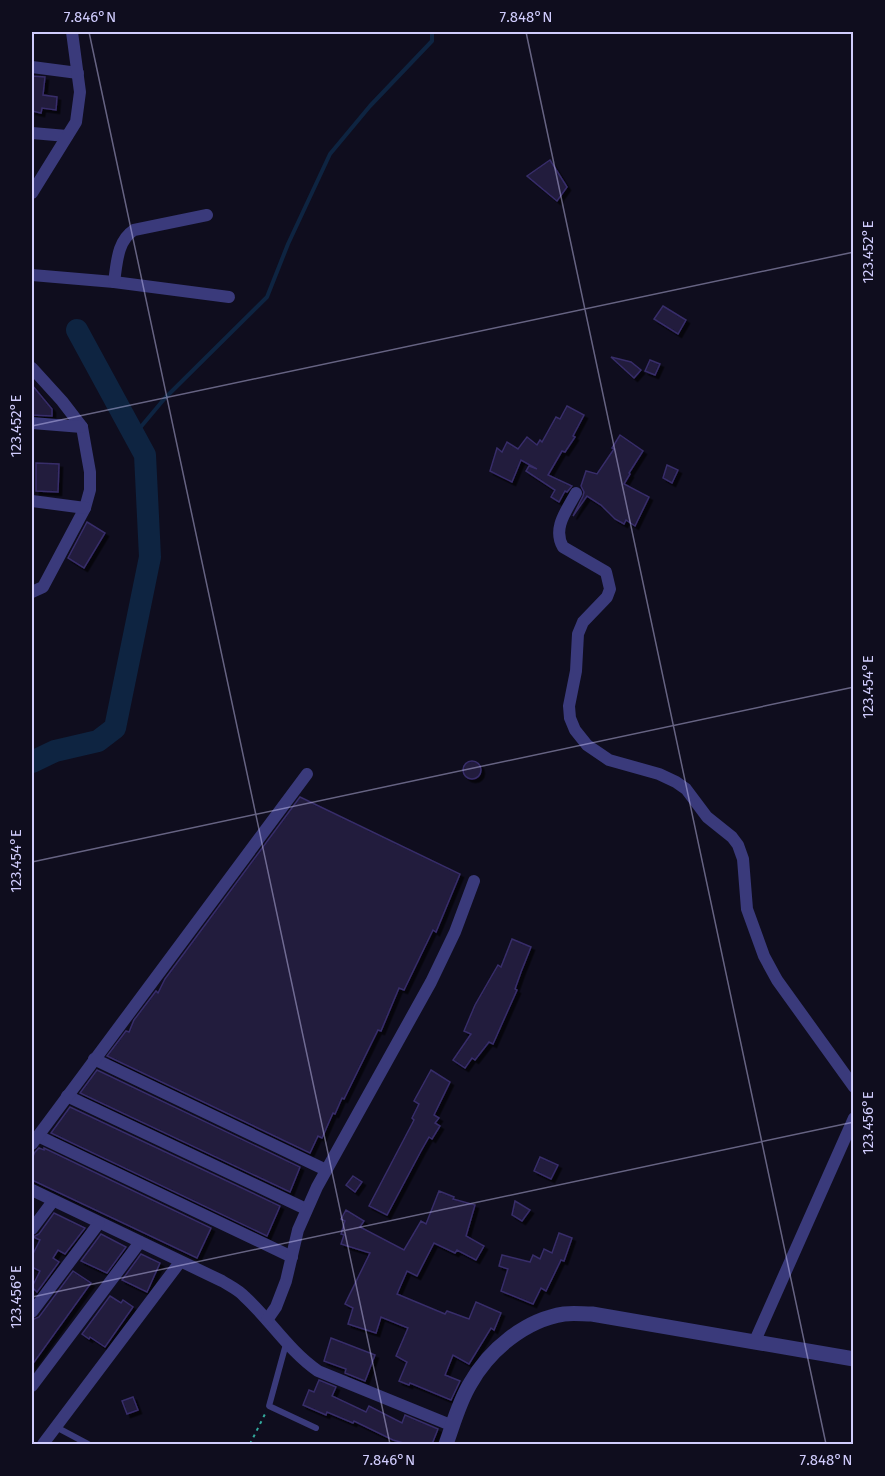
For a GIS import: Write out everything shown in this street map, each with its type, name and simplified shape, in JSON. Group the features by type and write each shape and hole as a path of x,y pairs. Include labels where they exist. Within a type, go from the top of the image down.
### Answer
{"street":[{"path":"32,193 76,122 80,92 72,32"},
{"path":"32,67 78,73"},
{"path":"32,133 67,136"},
{"path":"114,282 122,243 126,235 134,230 207,215"},
{"path":"32,275 114,282 229,297"},
{"path":"32,368 82,427 90,472 90,490 85,508 43,587 32,592"},
{"path":"32,423 82,427"},
{"path":"576,493 558,529 559,539 563,547 606,573 610,589 607,597 583,622 578,634 576,670 569,706 570,718 575,730 587,744 609,760 659,774 676,782 686,789 707,817 732,837 743,859 747,909 764,956 777,980 854,1087"},
{"path":"32,501 85,508"},
{"path":"292,1257 34,1140 307,774"},
{"path":"267,1320 276,1307 286,1281 298,1230 306,1209 431,982 455,932 474,880"},
{"path":"94,1059 326,1170"},
{"path":"67,1096 306,1209"},
{"path":"754,1343 854,1118"},
{"path":"32,1190 222,1281 243,1294 286,1344 318,1371 453,1426"},
{"path":"32,1229 53,1201"},
{"path":"32,1312 99,1222"},
{"path":"32,1386 140,1242"},
{"path":"43,1444 180,1262"},
{"path":"446,1444 469,1385 487,1360 509,1338 539,1321 565,1314 592,1314 854,1359"}],"lane":[{"path":"286,1344 269,1406 316,1428"},
{"path":"56,1427 88,1444"}],"path":[{"path":"250,1444 269,1406"}],"building":[{"path":"32,76 45,77 43,95 57,97 56,110 42,108 41,113 32,111"},
{"path":"550,160 567,187 557,201 527,176"},
{"path":"663,306 686,320 678,334 654,319"},
{"path":"611,357 631,362 641,370 634,378"},
{"path":"650,360 660,364 655,375 645,371"},
{"path":"32,385 52,409 52,416 32,415"},
{"path":"567,406 584,415 573,436 575,437 565,452 562,451 548,475 572,486 567,492 565,491 559,502 551,497 555,490 526,471 529,466 537,469 521,460 512,482 490,471 497,448 502,452 507,442 518,449 527,437 537,445 540,440 542,442 556,417 560,419"},
{"path":"620,435 643,451 624,484 649,497 635,526 626,520 624,524 615,519 601,505 587,496 573,516 583,496 581,486 586,471 597,474 614,449 612,448"},
{"path":"36,463 59,464 58,492 36,491"},
{"path":"667,465 678,470 672,483 663,478"},
{"path":"87,522 105,533 84,568 68,558"},
{"path":"472,761 478,764 481,770 478,776 472,779 466,776 463,770 466,764"},
{"path":"300,797 460,874 436,932 433,930 404,990 399,988 381,1031 378,1030 344,1099 342,1098 335,1114 333,1113 322,1138 318,1136 310,1153 107,1056 126,1031 129,1032 134,1020 156,991 158,993 165,979"},
{"path":"512,939 531,947 515,989 517,990 493,1044 489,1042 475,1060 472,1058 465,1068 453,1060 471,1034 464,1031 475,1005 498,965 501,967"},
{"path":"97,1070 300,1167 290,1192 80,1093"},
{"path":"431,1070 450,1082 434,1115 439,1118 435,1123 440,1126 432,1139 429,1137 387,1215 369,1206 414,1120 412,1118 419,1104 414,1101"},
{"path":"70,1107 280,1206 267,1236 51,1133"},
{"path":"39,1148 44,1150 44,1148 211,1228 197,1258 32,1180 32,1159"},
{"path":"540,1157 558,1165 551,1179 534,1171"},
{"path":"353,1176 362,1182 355,1192 346,1185"},
{"path":"439,1191 454,1197 453,1199 475,1205 466,1236 484,1246 476,1260 457,1250 455,1253 434,1243 417,1276 407,1271 397,1294 445,1314 447,1311 469,1319 476,1302 501,1313 494,1330 491,1328 469,1364 453,1355 445,1375 460,1381 451,1400 410,1383 409,1385 399,1381 407,1362 396,1356 408,1328 381,1317 376,1333 348,1324 353,1308 345,1304 370,1253 341,1244 345,1221 341,1219 346,1210 364,1221 360,1227 404,1250 421,1221 426,1224"},
{"path":"515,1201 530,1210 522,1221 512,1215"},
{"path":"54,1213 85,1228 65,1254 58,1250 53,1258 59,1262 37,1292 32,1287 40,1271 32,1267 32,1256 40,1240 33,1237 39,1234"},
{"path":"559,1233 572,1238 564,1261 561,1260 546,1291 541,1288 533,1304 501,1291 508,1269 499,1266 502,1255 530,1262 533,1255 540,1259 544,1249 552,1253"},
{"path":"101,1234 126,1247 107,1273 81,1261"},
{"path":"141,1254 160,1263 147,1292 122,1280"},
{"path":"73,1271 91,1283 32,1365 32,1320 39,1317"},
{"path":"110,1296 121,1303 123,1300 133,1307 105,1347 82,1334"},
{"path":"331,1338 375,1355 365,1381 345,1373 346,1369 324,1361"},
{"path":"319,1380 336,1387 332,1396 366,1412 369,1406 402,1423 405,1415 438,1429 432,1444 407,1444 393,1440 354,1421 353,1423 327,1412 326,1415 303,1405 309,1390 314,1392"},
{"path":"133,1397 138,1410 127,1414 122,1401"}],"waterway":[{"path":"134,435 165,398 267,297 288,244 330,154 370,106 432,41 432,32"},
{"path":"32,762 55,751 98,741 115,728 150,557 145,455 77,330"}]}
